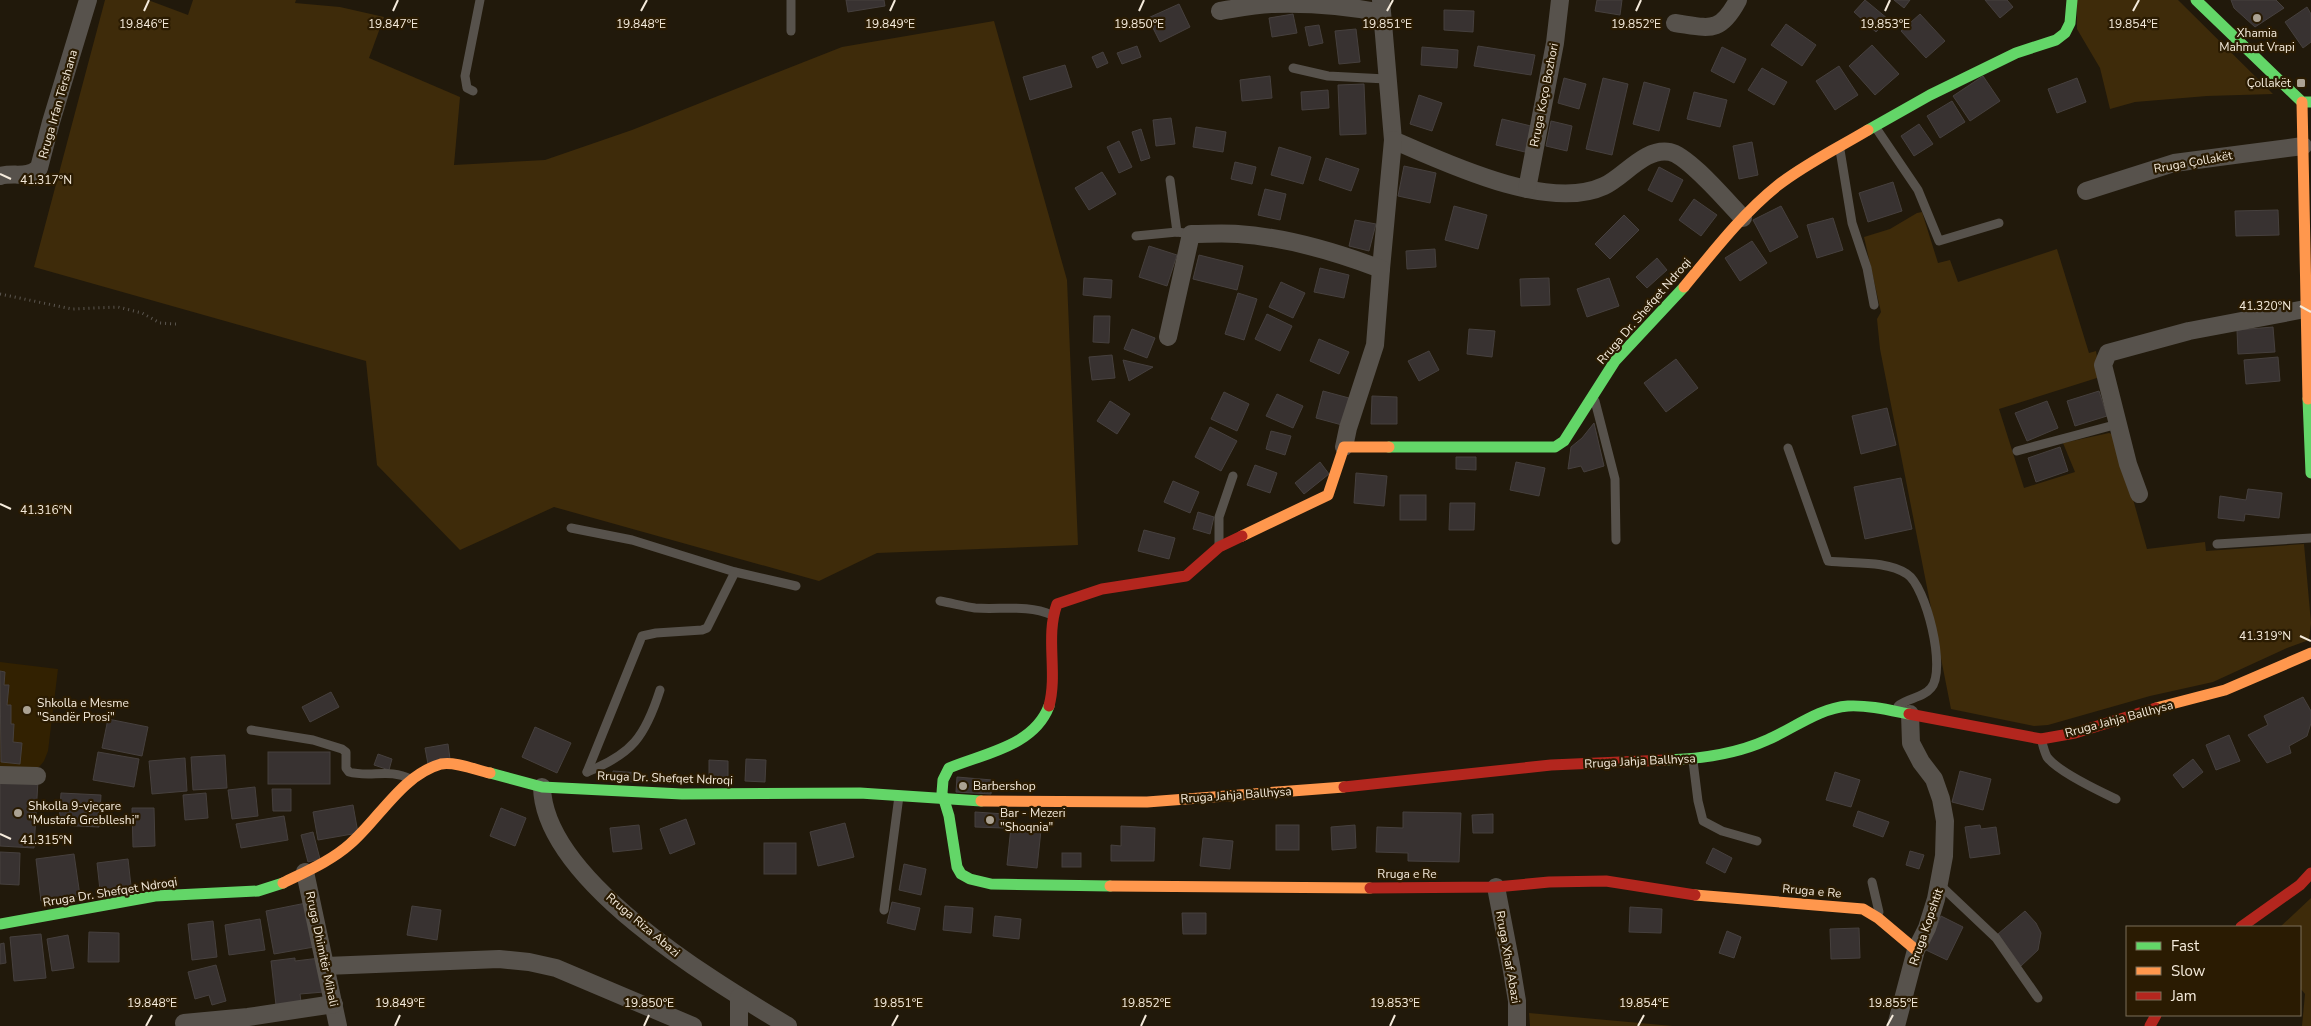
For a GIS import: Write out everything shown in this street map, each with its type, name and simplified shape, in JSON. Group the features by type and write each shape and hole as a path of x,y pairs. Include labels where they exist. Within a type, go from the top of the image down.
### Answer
{"main road":[{"name":"Rruga Dr. Shefqet Ndroqi","path":"1344,447 1555,446 1564,441 1615,361 1652,323 1743,218 1799,170 1977,70 2016,53 2056,40 2068,28 2072,16 2072,0"},
{"path":"2196,0 2307,102 2303,146 2307,235 2305,309 2311,473"},
{"path":"943,800 943,780 949,768 1016,740 1034,730 1044,718 1054,681 1050,634 1052,615 1056,604 1102,589 1186,576 1219,546 1328,495 1344,447"},
{"name":"Rruga Jahja Ballhysa","path":"943,800 1058,803 1147,802 1364,786 1551,766 1693,760 1766,741 1828,710 1847,706 1874,707 2041,738 2075,733 2128,715 2225,690 2311,653"},
{"name":"Rruga Dr. Shefqet Ndroqi","path":"0,924 155,896 258,891 278,886 348,846 376,819 411,779 442,764 458,765 542,787 682,794 860,793 943,800"},
{"name":"Rruga e Re","path":"943,800 949,816 957,867 962,874 970,879 991,884 1320,889 1496,888 1549,882 1606,881 1718,898 1863,909 1880,917 1898,937 1916,950"},
{"path":"2242,926 2300,885 2311,873"}],"street":[{"name":"Rruga Irfan Tërshana","path":"0,176 26,176 34,173 39,168 88,0"},
{"name":"Rruga Koço Bozhori","path":"1527,190 1555,43 1560,0"},
{"path":"1675,23 1709,28 1718,26 1730,14 1738,0"},
{"path":"1220,11 1272,4 1306,4 1358,9 1381,7 1393,140 1375,345 1348,428 1344,447"},
{"path":"1393,140 1468,172 1527,190 1547,194 1575,193 1604,187 1653,154 1669,152 1682,157 1743,218"},
{"name":"Rruga Çollakët","path":"2086,191 2174,163 2303,146"},
{"path":"1168,337 1184,233 1238,234 1285,242 1355,259 1381,269"},
{"path":"2139,494 2128,464 2103,365 2108,353 2214,326 2305,309"},
{"name":"Rruga Kopshtit","path":"1896,1026 1916,950 1927,928 1940,885 1945,821 1941,799 1934,779 1921,762 1912,743 1903,713"},
{"path":"582,789 586,772"},
{"path":"0,775 37,776"},
{"name":"Rruga Riza Abazi","path":"542,787 542,801 552,827 575,863 610,900 665,946 740,997 788,1026"},
{"name":"Rruga Dhimitër Mihali","path":"305,872 338,1026"},
{"name":"Rruga Xhaf Abazi","path":"1496,888 1517,1001 1517,1026"},
{"path":"326,966 499,959 530,962 556,968 693,1026"},
{"path":"739,1026 740,997"},
{"path":"184,1023 248,1017 334,1004"}],"lane":[{"path":"473,91 467,88 465,76 480,0"},
{"path":"791,0 791,31"},
{"path":"1293,68 1328,76 1386,79"},
{"path":"1875,127 1918,190 1939,241 1999,223"},
{"path":"1840,147 1852,223 1867,268 1874,305"},
{"path":"1136,236 1184,233 1170,180"},
{"path":"1593,394 1614,479 1616,540"},
{"path":"2017,451 2118,424"},
{"path":"1788,448 1828,561 1892,567 1908,574 1921,590 1936,649 1936,679 1925,693 1899,704 1903,713"},
{"path":"1219,546 1217,532 1219,518 1233,476"},
{"path":"571,528 632,540 734,572 796,586"},
{"path":"2217,544 2311,538"},
{"path":"586,772 642,636 707,628 734,572"},
{"path":"940,601 974,608 1025,608 1040,610 1052,615"},
{"path":"586,772 612,762 630,747 644,730 660,690"},
{"path":"251,730 313,740 342,749 346,752 346,768 349,772 399,773 411,779"},
{"path":"2041,738 2047,757 2053,762 2095,789 2116,798"},
{"path":"1693,760 1698,801 1703,821 1722,831 1757,841"},
{"path":"884,910 899,795"},
{"path":"1872,882 1880,917"},
{"path":"1940,885 1996,938 2038,998"}],"path":[{"path":"0,294 72,309 118,307 142,314 160,323 176,324"}],"shaded area":[{"path":"105,0 148,0 188,15 193,0 296,0 295,3 340,7 384,17 369,58 460,97 454,165 545,160 632,130 842,47 994,21 1067,280 1078,545 877,553 819,581 554,507 460,550 377,465 366,361 34,267"},
{"path":"2077,0 2178,0 2273,94 2207,96 2135,102 2110,109 2100,68 2077,29"},
{"path":"1922,212 1938,263 1950,260 1958,282 2057,249 2089,353 2096,351 2100,377 1999,409 2024,488 2075,472 2063,443 2109,433 2115,435 2147,549 2205,542 2206,551 2304,544 2311,623 2309,640 2213,682 2150,696 2048,725 2034,726 1951,709 1880,349 1877,319 1881,312 1864,237 1890,229"},
{"name":"Shkolla e Mesme \"Sandër Prosi\"","path":"0,662 58,669 48,751 44,761 35,772 0,769"},
{"path":"2311,898 2311,1026 2302,1026 2305,994 2301,989 2301,926 2281,926"},
{"path":"1529,1013 1673,1026 1530,1026"}],"building":[{"path":"846,0 884,0 885,6 848,12"},
{"path":"1597,0 1622,0 1620,15 1595,11"},
{"path":"1865,0 1888,19 1876,32 1854,12"},
{"path":"1894,0 1910,0 1904,8"},
{"path":"1985,0 2007,0 2013,7 2000,18"},
{"name":"Xhamia Mahmut Vrapi","path":"2231,0 2276,0 2284,8 2255,27 2234,8"},
{"path":"1179,4 1190,27 1160,42 1148,18"},
{"path":"2307,7 2311,14 2311,42 2303,48 2285,22"},
{"path":"1444,10 1474,11 1473,32 1444,30"},
{"path":"1293,14 1297,33 1272,37 1269,18"},
{"path":"1920,14 1945,41 1926,58 1901,31"},
{"path":"1786,24 1816,45 1802,66 1771,45"},
{"path":"1319,25 1323,43 1309,46 1305,27"},
{"path":"1356,29 1360,62 1339,64 1335,31"},
{"path":"1872,45 1899,74 1875,95 1849,66"},
{"path":"1137,46 1141,57 1122,64 1117,53"},
{"path":"1478,46 1535,55 1531,75 1474,66"},
{"path":"1422,47 1458,50 1457,68 1421,65"},
{"path":"1722,47 1746,59 1734,83 1711,71"},
{"path":"1103,52 1108,63 1097,68 1092,57"},
{"path":"1065,65 1072,87 1030,100 1023,77"},
{"path":"1839,66 1858,95 1835,110 1816,81"},
{"path":"1762,68 1787,82 1774,105 1748,90"},
{"path":"1270,76 1272,98 1242,101 1240,80"},
{"path":"1983,76 2000,101 1970,121 1953,96"},
{"path":"1564,78 1586,84 1579,109 1558,103"},
{"path":"1603,78 1628,84 1612,155 1586,149"},
{"path":"2077,78 2086,102 2057,113 2048,89"},
{"path":"1644,82 1670,89 1659,131 1633,124"},
{"path":"1364,84 1366,134 1340,135 1338,85"},
{"path":"1328,90 1329,108 1302,110 1301,92"},
{"path":"1694,92 1727,100 1720,127 1687,119"},
{"path":"1419,95 1442,103 1432,131 1410,124"},
{"path":"1952,101 1965,122 1940,138 1927,116"},
{"path":"1171,118 1175,144 1156,146 1153,120"},
{"path":"1502,119 1531,126 1525,152 1496,145"},
{"path":"1551,121 1572,126 1567,151 1546,146"},
{"path":"1919,124 1933,144 1914,156 1901,136"},
{"path":"1196,127 1226,132 1223,152 1193,147"},
{"path":"1141,129 1150,158 1141,161 1132,132"},
{"path":"1119,141 1132,167 1119,173 1107,147"},
{"path":"1752,142 1758,175 1739,179 1733,146"},
{"path":"1279,147 1311,157 1303,184 1271,175"},
{"path":"1326,158 1359,169 1351,191 1319,180"},
{"path":"1235,162 1256,167 1252,184 1231,179"},
{"path":"1404,166 1436,173 1430,203 1398,196"},
{"path":"1659,167 1683,180 1672,202 1648,190"},
{"path":"1102,172 1116,194 1089,210 1075,188"},
{"path":"1893,182 1902,211 1868,222 1859,193"},
{"path":"1265,189 1286,194 1280,220 1258,215"},
{"path":"1694,199 1717,215 1701,236 1679,220"},
{"path":"1454,206 1487,215 1478,249 1445,240"},
{"path":"1781,206 1798,237 1770,252 1753,220"},
{"path":"2278,210 2279,235 2236,236 2235,211"},
{"path":"1624,215 1639,230 1610,259 1595,244"},
{"path":"1833,218 1843,250 1817,258 1807,225"},
{"path":"1355,220 1376,224 1369,251 1349,246"},
{"path":"1752,241 1767,263 1740,281 1725,258"},
{"path":"1149,246 1177,255 1167,286 1139,277"},
{"path":"1435,249 1436,267 1407,269 1406,251"},
{"path":"1199,255 1243,266 1237,290 1193,279"},
{"path":"1657,258 1667,270 1647,288 1636,277"},
{"path":"1320,268 1349,275 1344,298 1314,292"},
{"path":"1084,278 1112,280 1111,298 1083,295"},
{"path":"1549,278 1550,305 1521,306 1520,279"},
{"path":"1609,278 1619,306 1587,317 1577,289"},
{"path":"1281,282 1305,293 1293,318 1269,307"},
{"path":"1238,293 1257,299 1244,340 1225,334"},
{"path":"1267,314 1292,326 1280,351 1255,339"},
{"path":"1094,316 1110,316 1109,343 1093,342"},
{"path":"2273,327 2275,352 2238,354 2237,330"},
{"path":"1132,329 1155,338 1147,358 1124,349"},
{"path":"1469,329 1495,331 1492,357 1467,354"},
{"path":"1319,339 1349,352 1339,374 1310,361"},
{"path":"1429,351 1439,370 1419,381 1408,361"},
{"path":"1112,355 1115,378 1092,380 1089,357"},
{"path":"2278,357 2280,381 2246,384 2244,360"},
{"path":"1676,359 1698,388 1666,412 1644,383"},
{"path":"1123,360 1153,367 1129,381"},
{"path":"1323,391 1349,398 1342,425 1316,418"},
{"path":"2099,391 2107,416 2075,426 2067,401"},
{"path":"1224,392 1249,404 1237,431 1211,419"},
{"path":"1277,394 1303,406 1293,428 1266,416"},
{"path":"1372,396 1397,397 1397,424 1371,424"},
{"path":"1110,401 1130,414 1117,434 1097,421"},
{"path":"2047,401 2058,428 2027,441 2015,413"},
{"path":"1887,408 1896,445 1861,454 1852,416"},
{"path":"1594,423 1604,466 1584,472 1581,466 1568,469 1571,447 1582,438"},
{"path":"1210,427 1237,441 1221,471 1195,457"},
{"path":"1271,431 1291,436 1285,455 1266,449"},
{"path":"2060,447 2068,471 2036,482 2028,458"},
{"path":"1456,457 1476,457 1476,470 1456,469"},
{"path":"1320,462 1329,474 1304,494 1295,483"},
{"path":"1516,462 1545,468 1539,496 1510,490"},
{"path":"1255,465 1277,473 1270,493 1247,485"},
{"path":"1356,473 1387,476 1384,506 1354,503"},
{"path":"1901,478 1912,529 1865,539 1854,487"},
{"path":"1173,481 1199,492 1190,513 1164,502"},
{"path":"2248,489 2282,493 2279,518 2245,514 2244,521 2218,518 2220,496 2246,500"},
{"path":"1400,495 1426,495 1426,520 1400,520"},
{"path":"1450,503 1475,503 1474,530 1449,530"},
{"path":"1198,512 1214,517 1210,534 1193,529"},
{"path":"1144,530 1175,538 1169,559 1138,551"},
{"path":"0,671 5,672 4,685 9,685 7,705 11,705 11,724 14,724 13,742 22,743 20,764 1,762"},
{"path":"331,692 339,707 310,722 302,707"},
{"path":"2303,697 2311,711 2311,723 2307,736 2289,746 2291,753 2267,763 2248,735 2268,725 2264,716"},
{"path":"108,719 148,727 142,756 102,748"},
{"path":"535,727 571,743 557,773 522,757"},
{"path":"2229,735 2240,761 2216,770 2206,745"},
{"path":"448,744 450,759 428,764 425,748"},
{"path":"98,752 139,759 134,787 93,780"},
{"path":"268,752 330,752 330,784 268,784"},
{"path":"378,754 392,759 389,770 374,765"},
{"path":"225,755 227,788 193,790 191,757"},
{"path":"185,758 187,791 152,794 149,761"},
{"path":"746,759 766,760 765,782 745,781"},
{"path":"2193,759 2203,772 2183,788 2173,775"},
{"path":"709,760 728,761 728,781 709,781"},
{"path":"613,771 640,773 639,782 613,781"},
{"path":"1960,771 1991,779 1983,810 1952,802"},
{"path":"1835,772 1860,780 1851,807 1826,800"},
{"path":"957,777 992,780 991,794 956,792"},
{"name":"Shkolla 9-vjeçare \"Mustafa Greblleshi\"","path":"0,780 38,781 34,848 0,846"},
{"path":"255,787 258,816 232,819 228,790"},
{"path":"272,789 291,789 291,811 273,811"},
{"path":"61,793 101,795 99,827 59,825"},
{"path":"206,793 208,818 185,820 183,795"},
{"path":"353,805 358,833 318,840 313,812"},
{"path":"132,808 154,808 155,846 133,847"},
{"path":"501,808 526,818 515,846 490,836"},
{"path":"1858,811 1889,822 1883,837 1853,826"},
{"name":"Bar - Mezeri \"Shoqnia\"","path":"975,812 1005,814 1004,828 975,827"},
{"path":"1403,812 1461,813 1459,862 1408,861 1408,853 1376,852 1377,827 1403,828"},
{"path":"1493,814 1493,833 1473,833 1472,815"},
{"path":"284,816 288,840 241,848 236,824"},
{"path":"686,819 695,844 670,854 660,829"},
{"path":"845,823 854,857 818,866 810,832"},
{"path":"639,825 642,849 613,852 610,828"},
{"path":"1276,825 1299,825 1299,850 1276,850"},
{"path":"1355,825 1356,848 1332,850 1331,827"},
{"path":"1980,825 1981,829 1996,827 2000,854 1970,858 1965,827"},
{"path":"1121,826 1155,828 1154,861 1111,861 1111,845 1121,846"},
{"path":"1011,827 1041,830 1037,868 1007,865"},
{"path":"313,832 320,859 308,862 301,835"},
{"path":"1203,838 1233,841 1230,869 1200,866"},
{"path":"764,843 796,843 796,874 764,874"},
{"path":"1713,848 1732,858 1725,873 1706,863"},
{"path":"1910,851 1924,855 1919,869 1906,865"},
{"path":"0,852 20,853 19,885 0,884"},
{"path":"1062,853 1081,853 1081,867 1062,867"},
{"path":"74,854 80,896 41,901 36,859"},
{"path":"128,859 132,895 101,899 97,863"},
{"path":"904,864 926,869 921,895 899,890"},
{"path":"892,902 920,908 915,930 887,923"},
{"path":"306,903 314,947 274,954 266,911"},
{"path":"412,906 441,910 437,940 407,935"},
{"path":"945,906 973,908 971,933 943,930"},
{"path":"1630,907 1662,909 1661,933 1629,932"},
{"path":"2025,911 2036,923 2041,933 2038,950 2021,966 1998,934"},
{"path":"1182,913 1206,913 1206,934 1183,934"},
{"path":"995,916 1021,919 1019,939 993,936"},
{"path":"1941,916 1963,927 1947,960 1926,950"},
{"path":"260,919 265,950 229,955 225,925"},
{"path":"213,921 217,957 192,960 188,924"},
{"path":"1859,928 1860,958 1831,959 1830,929"},
{"path":"1727,931 1741,937 1734,958 1719,953"},
{"path":"89,932 119,933 119,962 88,962"},
{"path":"41,934 46,978 14,981 10,937"},
{"path":"68,935 74,968 52,971 47,939"},
{"path":"4,943 6,963 0,964 0,944"},
{"path":"295,958 295,961 320,958 324,992 300,994 301,1002 276,1005 271,961"},
{"path":"216,965 226,1001 212,1005 209,995 195,999 188,972"}],"traffic: fast":[{"path":"1868,130 1930,95 2016,53 2056,40 2065,33 2070,23 2072,0"},
{"path":"2196,0 2302,102 2311,102"},
{"path":"1389,447 1555,447 1564,441 1615,361 1684,287"},
{"path":"2308,399 2311,473"},
{"path":"1049,706 1042,720 1020,739 993,752 949,768 943,780 942,793 949,816 957,867 961,874 970,879 991,884 1110,886"},
{"path":"1666,760 1705,757 1743,749 1767,740 1816,715 1837,708 1864,706 1909,714"},
{"path":"490,773 542,787 682,794 860,793 981,801"},
{"path":"0,924 155,896 258,891 283,883"}],"traffic: slow":[{"path":"2302,102 2308,399"},
{"path":"1684,287 1728,234 1764,197 1799,170 1868,130"},
{"path":"1242,536 1328,495 1344,447 1389,447"},
{"path":"2156,708 2225,690 2311,653"},
{"path":"283,883 318,866 343,850 361,834 403,788 427,770 447,763 490,773"},
{"path":"981,801 1147,802 1344,787"},
{"path":"1110,886 1370,888"},
{"path":"1695,895 1863,909 1878,918 1916,950"}],"traffic: jam":[{"path":"1049,706 1052,680 1052,629 1057,604 1102,589 1186,576 1219,547 1242,536"},
{"path":"1909,714 2041,739 2075,733 2156,708"},
{"path":"1344,787 1551,765 1666,760"},
{"path":"2242,926 2300,885 2311,873"},
{"path":"1370,888 1496,887 1549,882 1606,881 1695,895"},
{"path":"2150,1026 2155,1016"}],"place":[{"name":"Xhamia Mahmut Vrapi","path":"2257,18"},
{"name":"Çollakët","path":"2301,83"},
{"name":"Shkolla e Mesme \"Sandër Prosi\"","path":"27,710"},
{"name":"Barbershop","path":"963,786"},
{"name":"Shkolla 9-vjeçare \"Mustafa Greblleshi\"","path":"18,813"},
{"name":"Bar - Mezeri \"Shoqnia\"","path":"990,820"}]}
